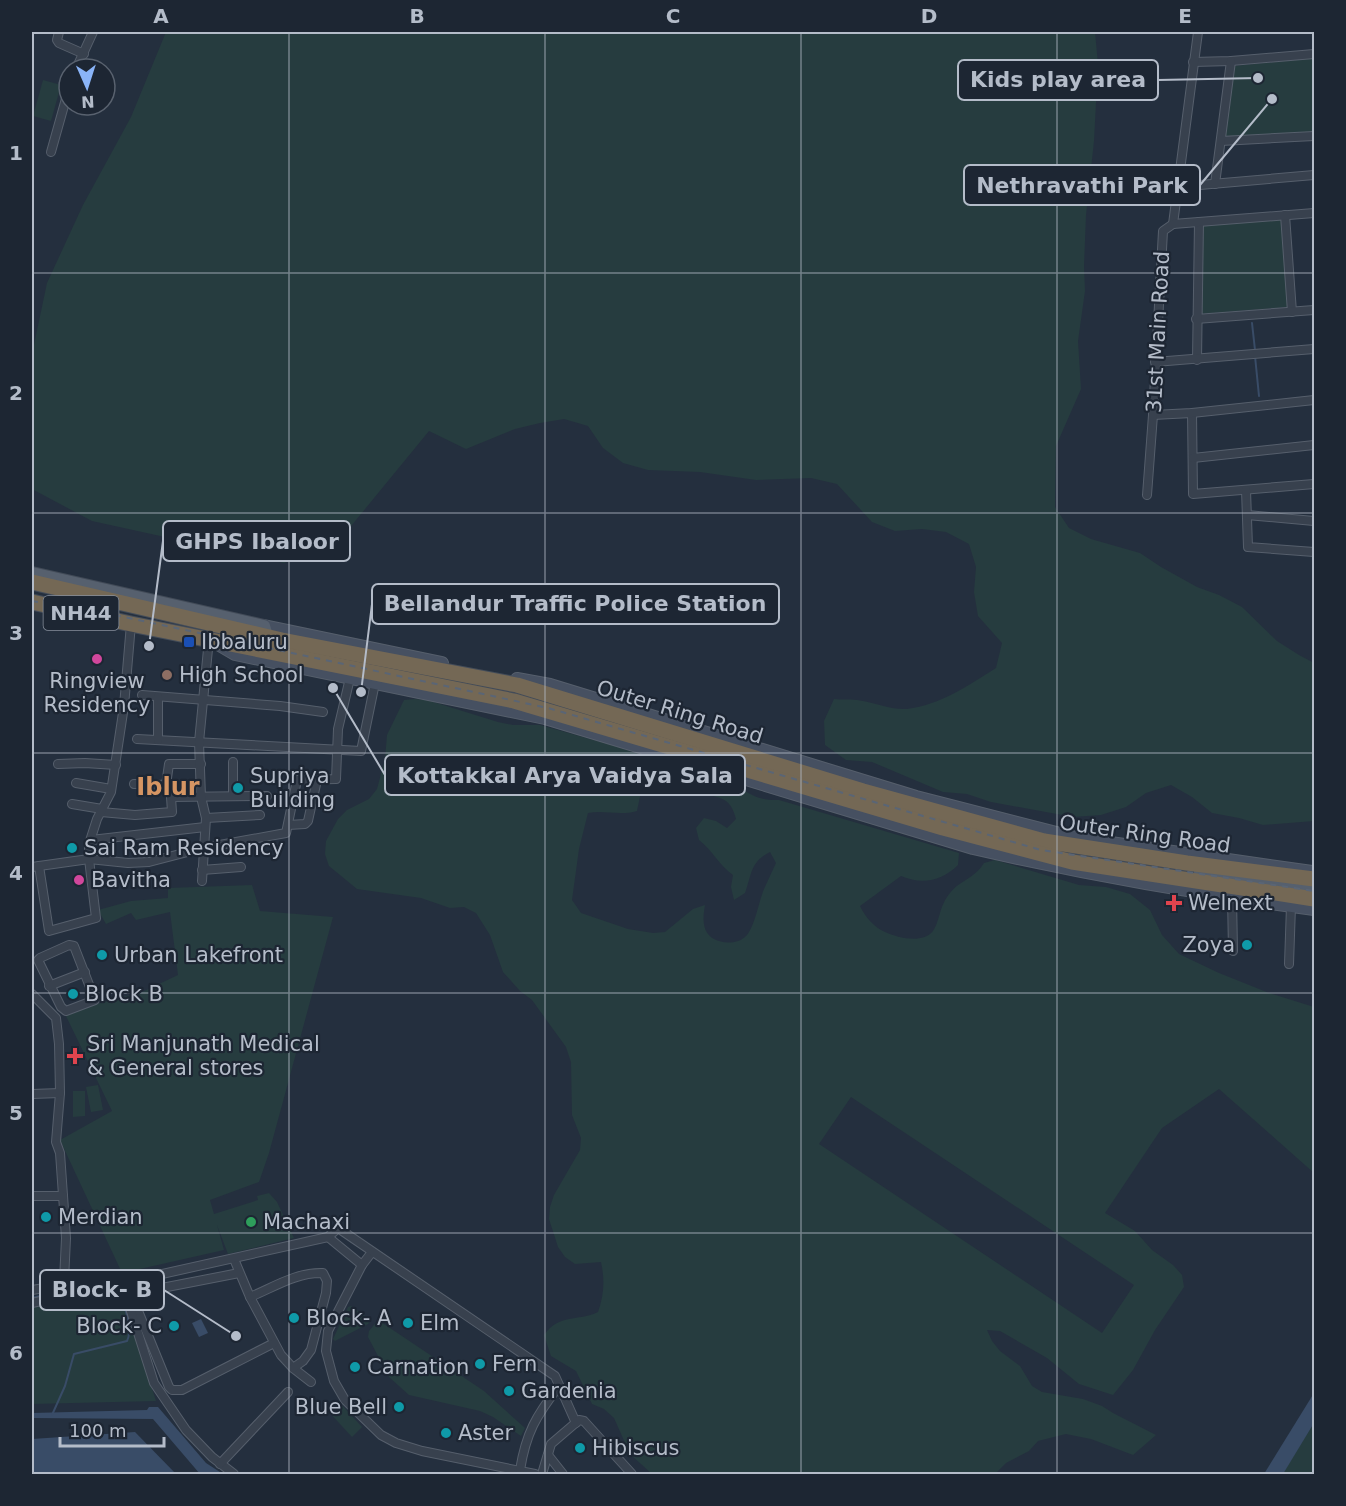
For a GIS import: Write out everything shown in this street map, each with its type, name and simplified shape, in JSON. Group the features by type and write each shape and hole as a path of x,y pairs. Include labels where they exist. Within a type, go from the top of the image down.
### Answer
{"highway":[{"name":"Outer Ring Road","path":"32,582 517,685 864,791 1044,841 1187,863 1314,879"},
{"name":"Outer Ring Road","path":"32,602 514,701 943,828 1072,862 1314,899"},
{"path":"1185,878 1200,872"}],"main road":[{"path":"32,573 265,631"},
{"path":"1200,872 1314,889"}],"street":[{"path":"59,32 57,38 59,43 84,54"},
{"path":"82,57 93,32"},
{"name":"31st Main Road","path":"1147,495 1163,231 1173,224 1198,32"},
{"path":"1193,62 1314,54"},
{"path":"1215,184 1231,61"},
{"path":"51,152 61,117"},
{"path":"1221,141 1314,136"},
{"path":"1177,187 1314,175"},
{"path":"1173,224 1314,213"},
{"path":"1285,215 1292,312"},
{"path":"1197,360 1199,222"},
{"path":"1196,320 1314,310"},
{"path":"1155,362 1314,349"},
{"path":"1153,415 1314,400"},
{"path":"1192,413 1193,494 1314,484"},
{"path":"1193,458 1314,445"},
{"path":"1246,490 1248,547 1314,552"},
{"path":"1247,515 1314,521"},
{"path":"131,624 116,765 111,789 90,840 89,859 96,918 49,931 35,866 89,859 128,863 149,862 305,824 308,821 317,780"},
{"path":"265,631 303,635 550,685 916,797 1076,838 1314,872"},
{"path":"202,881 203,848 206,844 201,797 200,742 209,639 235,654 545,718 973,848 1141,883 1314,909"},
{"path":"287,829 297,780 336,779 338,729 350,678"},
{"path":"137,739 361,751 375,683"},
{"path":"142,695 280,706 323,712"},
{"path":"158,697 158,740"},
{"path":"232,762 233,796"},
{"path":"58,764 116,765"},
{"path":"134,784 166,784 169,764 201,764"},
{"path":"76,783 111,789"},
{"path":"72,804 101,811 135,815 172,812 171,797 267,796"},
{"path":"90,840 260,815"},
{"path":"202,870 241,867"},
{"path":"1232,897 1233,951"},
{"path":"1289,964 1291,906"},
{"path":"56,1018 66,1011 95,1000 74,946 69,945 38,959 49,986 61,1007 66,1011"},
{"path":"49,986 85,972"},
{"path":"32,994 56,1018 60,1093 56,1142 60,1154 66,1238 64,1281 57,1286 32,1290"},
{"path":"32,1094 60,1093"},
{"path":"32,1196 63,1196"},
{"path":"32,1303 328,1237 338,1228 555,1376 576,1423"},
{"path":"328,1237 362,1265"},
{"path":"372,1252 362,1265 328,1331 326,1351 334,1381 345,1400 381,1436 396,1443 422,1451 535,1474"},
{"path":"234,1259 273,1343 284,1360 311,1382"},
{"path":"239,1273 136,1293 134,1301 169,1387 172,1390 182,1390 273,1343"},
{"path":"250,1297 295,1277 323,1273 327,1281 326,1293 310,1350 303,1361 293,1368"},
{"path":"122,1283 154,1383 186,1430 220,1464 234,1474"},
{"path":"520,1470 529,1430 559,1386"},
{"path":"220,1464 288,1392"},
{"path":"542,1474 551,1444 579,1420 584,1421 632,1474"},
{"path":"548,1455 563,1474"}],"green space":[{"path":"166,32 1095,32 1098,64 1094,141 1086,215 1085,291 1078,341 1081,389 1056,446 1055,507 1069,528 1091,539 1140,553 1197,587 1242,607 1277,641 1314,663 1314,821 1263,825 1212,813 1192,797 1171,785 1146,793 1126,807 1101,815 1073,817 991,802 967,794 943,792 872,762 846,760 825,745 824,721 834,699 857,700 901,709 931,703 954,693 996,668 1002,643 978,616 974,592 976,567 969,544 946,532 922,529 895,531 872,522 837,484 811,478 756,480 700,472 648,470 623,463 603,448 588,426 564,419 515,429 466,449 429,431 338,542 284,563 92,521 32,489 32,354 47,283 83,205 131,117"},
{"path":"1314,58 1314,132 1225,137 1234,66"},
{"path":"43,80 57,84 57,99 51,121 33,116"},
{"path":"1281,219 1288,307 1199,314 1204,226"},
{"path":"404,700 427,700 513,725 540,725 638,754 647,763 637,811 588,813 579,849 572,900 581,913 628,929 653,933 665,932 693,909 705,905 704,924 710,936 722,942 738,941 745,937 751,928 764,889 776,863 770,852 763,856 755,864 745,893 734,900 731,887 733,875 699,840 696,828 704,818 716,821 727,828 736,819 734,811 723,799 699,792 676,781 673,769 715,777 754,796 779,800 959,853 958,865 945,875 924,881 901,876 860,906 867,918 881,930 890,934 910,939 929,935 950,893 980,869 984,863 995,860 1079,885 1106,887 1130,894 1150,910 1162,935 1179,954 1269,993 1314,1007 1314,1173 1219,1089 1162,1128 1105,1213 1135,1231 1152,1250 1173,1265 1182,1275 1184,1287 1155,1330 1133,1370 1113,1395 1079,1384 1047,1358 1000,1331 987,1330 1000,1351 1020,1366 1032,1386 1042,1392 1083,1399 1102,1406 1156,1435 1133,1455 1091,1439 1066,1434 1038,1441 1029,1451 1006,1463 995,1474 652,1474 630,1454 614,1418 604,1409 592,1404 576,1371 551,1356 544,1335 550,1328 563,1321 598,1312 603,1287 601,1262 575,1264 565,1257 558,1247 549,1219 554,1195 580,1150 581,1138 572,1115 571,1062 566,1047 532,1000 520,991 503,972 490,935 476,913 464,907 450,908 421,898 357,889 329,866 325,854 326,841 338,819 347,810 369,799 377,789 385,759 387,735","holes":["851,1097 1134,1285 1102,1333 819,1144"]},
{"path":"252,885 260,911 333,917 269,1153 259,1182 210,1200 214,1214 258,1200 257,1196 269,1193 277,1202 294,1238 228,1254 217,1225 224,1250 122,1273 60,1140 112,1111 66,1016 103,1002 142,992 178,975 170,912 136,920 131,913 106,924 98,910 131,901 168,898 168,888"},
{"path":"98,1085 103,1110 91,1112 86,1087"},
{"path":"73,1091 85,1091 85,1116 73,1117"},
{"path":"114,1290 121,1293 156,1401 32,1404 32,1308"},
{"path":"351,1306 371,1320 368,1324 335,1341 333,1339 348,1307"},
{"path":"378,1320 484,1391 525,1428 521,1436 480,1411 409,1395 389,1377 368,1337 369,1331"},
{"path":"340,1403 362,1427 352,1437 329,1412"},
{"path":"1314,1423 1314,1474 1283,1474 1284,1471"}],"water":[{"path":"201,1319 208,1333 199,1337 192,1323"},
{"path":"1314,1393 1314,1423 1283,1474 1264,1474"},
{"path":"149,1407 158,1407 206,1463 223,1474 200,1474 153,1419 32,1418 32,1413 147,1410"},
{"path":"135,1432 176,1474 32,1474 32,1439"}],"waterway":[{"path":"1252,323 1255,350"},
{"path":"1255,356 1259,396"},
{"path":"32,1298 115,1278"},
{"path":"52,1415 65,1386 74,1354 127,1341 129,1322 119,1290"}],"railway":[{"path":"32,601 120,616 548,708 1041,850 1314,891"}],"place":[{"name":"Kids play area","path":"1258,78"},
{"name":"Nethravathi Park","path":"1272,99"},
{"name":"Ibbaluru","path":"189,642"},
{"name":"GHPS Ibaloor","path":"149,646"},
{"name":"Ringview Residency","path":"97,659"},
{"name":"High School","path":"167,675"},
{"name":"Kottakkal Arya Vaidya Sala","path":"333,688"},
{"name":"Bellandur Traffic Police Station","path":"361,692"},
{"name":"Supriya Building","path":"238,788"},
{"name":"Sai Ram Residency","path":"72,848"},
{"name":"Bavitha","path":"79,880"},
{"name":"Welnext","path":"1174,903"},
{"name":"Zoya","path":"1247,945"},
{"name":"Urban Lakefront","path":"102,955"},
{"name":"Block B","path":"73,994"},
{"name":"Sri Manjunath Medical & General stores","path":"75,1056"},
{"name":"Merdian","path":"46,1217"},
{"name":"Machaxi","path":"251,1222"},
{"name":"Block- A","path":"294,1318"},
{"name":"Elm","path":"408,1323"},
{"name":"Block- C","path":"174,1326"},
{"name":"Block- B","path":"236,1336"},
{"name":"Fern","path":"480,1364"},
{"name":"Carnation","path":"355,1367"},
{"name":"Gardenia","path":"509,1391"},
{"name":"Blue Bell","path":"399,1407"},
{"name":"Aster","path":"446,1433"},
{"name":"Hibiscus","path":"580,1448"}],"district":[{"name":"Iblur","path":"168,787"}]}
